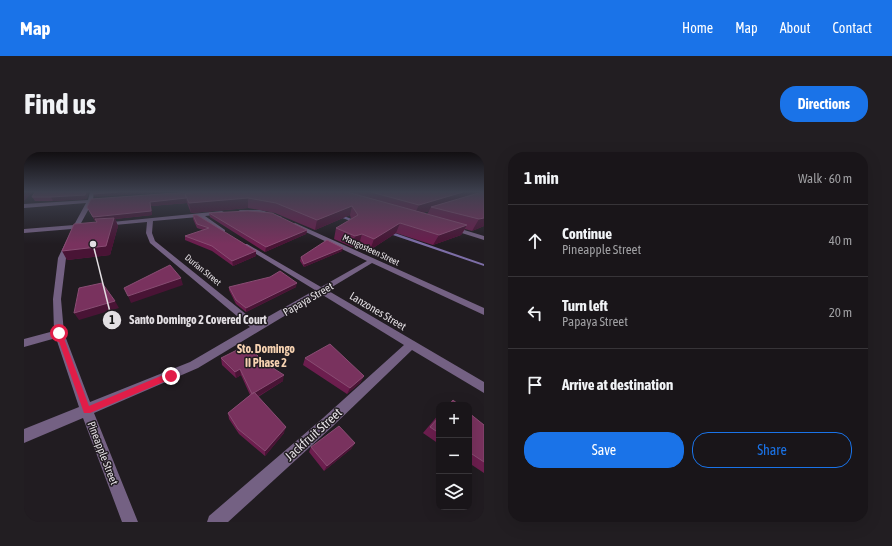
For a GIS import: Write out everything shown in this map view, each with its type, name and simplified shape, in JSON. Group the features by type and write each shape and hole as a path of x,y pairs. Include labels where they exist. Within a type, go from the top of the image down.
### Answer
{"street":[{"name":"Pineapple Street","path":"86,209 76,227 62,258 60,267 57,298 59,333 87,411 130,522"},
{"name":"Mangosteen Street","path":"234,212 248,211 273,215 484,312"},
{"path":"98,225 227,213"},
{"name":"Lanzones Street","path":"199,215 321,291 484,388"},
{"name":"Durian Street","path":"150,220 149,233 152,242 257,328"},
{"path":"24,231 90,225"},
{"path":"442,226 484,238"},
{"name":"Papaya Street","path":"24,436 87,411 194,364 373,260"},
{"path":"24,343 59,333"},
{"name":"Jackfruit Street","path":"215,522 328,422 411,345"}],"building":[{"path":"88,209 151,209 151,211 93,217"},
{"path":"291,209 344,209 317,220"},
{"path":"354,209 410,209 467,225 439,235 400,223 374,239 362,234 355,236 336,228 358,215"},
{"path":"440,209 484,209 484,218 479,219"},
{"path":"248,211 272,213 307,230 266,247 209,213"},
{"path":"193,215 197,215 256,251 232,261 212,246 185,236 209,228 197,224"},
{"path":"114,218 106,246 62,251 74,224 97,222 95,219"},
{"path":"327,240 343,248 304,264 301,257"},
{"path":"170,265 181,278 128,296 124,288"},
{"path":"280,271 297,283 246,308 236,300 229,287 270,277"},
{"path":"102,283 115,301 74,313 79,288"},
{"path":"330,344 364,376 350,388 305,358"},
{"path":"247,345 265,363 284,375 252,394 240,369 235,372 221,358"},
{"path":"254,392 286,427 265,451 238,429 228,413"},
{"path":"472,415 484,425 484,462 472,454"},
{"path":"436,420 436,431 430,427"},
{"path":"339,426 355,443 327,466 311,447"}],"waterway":[{"path":"338,215 357,222"},
{"path":"388,232 484,265"}],"place":[{"name":"Santo Domingo 2 Covered Court","path":"93,244"}],"district":[{"name":"Sto. Domingo II Phase 2","path":"266,356"}],"route":[{"path":"59,333 87,411 171,376"}]}
